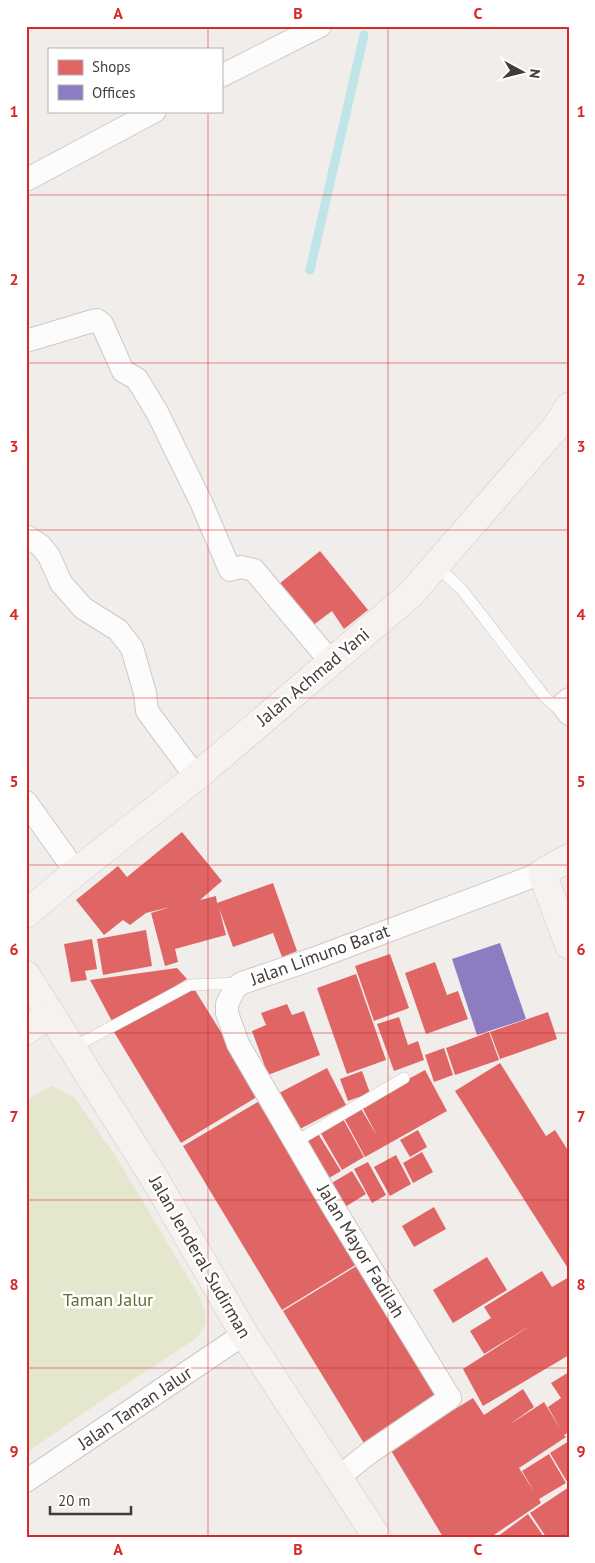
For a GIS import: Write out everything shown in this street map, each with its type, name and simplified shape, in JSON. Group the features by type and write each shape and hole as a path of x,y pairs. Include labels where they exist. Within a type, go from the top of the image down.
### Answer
{"street":[{"path":"222,75 320,26"},
{"path":"26,180 152,112"},
{"path":"26,341 97,320 102,324 123,371 137,380 157,412 230,570 241,567 254,570 331,662"},
{"name":"Jalan Achmad Yani","path":"26,914 196,777 411,594 556,427 569,407"},
{"path":"26,536 40,545 49,556 61,584 82,608 118,630 132,648 147,711 196,777"},
{"path":"26,802 76,872"},
{"name":"Jalan Limuno Barat","path":"242,983 313,959 542,873 569,858"},
{"path":"542,873 569,945"},
{"name":"Jalan Jenderal Sudirman","path":"26,974 159,1186 244,1334 377,1537"},
{"name":"Jalan Mayor Fadilah","path":"242,983 235,988 227,1004 227,1012 238,1044 450,1398 369,1453 339,1477"},
{"path":"26,1031 50,1013"},
{"name":"Jalan Taman Jalur","path":"26,1481 244,1334"}],"lane":[{"path":"436,565 463,591 544,696 556,708 567,706"},
{"name":"Jalan Limuno Barat","path":"72,1048 190,985 242,983"},
{"path":"295,1142 404,1078"}],"green space":[{"name":"Taman Jalur","path":"52,1086 75,1098 118,1160 198,1294 205,1313 206,1323 195,1339 26,1453 26,1100"}],"building: Shops":[{"path":"320,551 368,610 344,629 332,611 308,629 274,588"},
{"path":"182,832 222,881 200,900 216,896 217,903 273,883 297,951 282,957 273,933 233,947 219,908 226,935 175,949 178,962 165,966 151,913 170,907 146,913 130,925 123,920 104,935 76,900 118,866 127,877"},
{"path":"146,930 152,966 103,975 97,939"},
{"path":"92,939 97,969 85,971 87,980 71,982 64,944"},
{"path":"390,954 409,1008 374,1021 355,966"},
{"path":"435,962 447,995 458,991 468,1019 426,1034 405,973"},
{"path":"177,968 187,979 113,1023 90,980"},
{"path":"356,974 386,1060 347,1074 317,988"},
{"path":"193,987 260,1095 181,1143 114,1032"},
{"path":"287,1004 292,1015 304,1011 320,1055 268,1075 252,1031 266,1025 261,1013"},
{"path":"548,1012 557,1039 500,1059 490,1032"},
{"path":"399,1017 408,1045 418,1041 424,1060 394,1071 377,1024"},
{"path":"489,1032 499,1060 455,1075 446,1048"},
{"path":"444,1048 453,1075 434,1082 425,1055"},
{"path":"500,1063 546,1136 555,1130 569,1152 569,1270 455,1091"},
{"path":"327,1068 346,1105 298,1130 279,1093"},
{"path":"425,1070 447,1111 365,1157 343,1116 360,1107 377,1136 361,1105"},
{"path":"362,1071 370,1093 348,1101 340,1079"},
{"path":"263,1099 362,1261 282,1310 183,1146"},
{"path":"342,1117 364,1157 342,1170 319,1130"},
{"path":"418,1130 427,1147 410,1157 400,1140"},
{"path":"317,1132 341,1171 329,1178 306,1138"},
{"path":"422,1152 433,1172 413,1183 403,1163"},
{"path":"396,1155 411,1184 390,1196 374,1167"},
{"path":"368,1162 386,1195 372,1203 354,1169"},
{"path":"352,1171 366,1194 345,1207 330,1184"},
{"path":"434,1207 446,1229 414,1247 402,1226"},
{"path":"487,1257 507,1290 453,1323 433,1290"},
{"path":"363,1262 446,1395 368,1450 283,1311"},
{"path":"542,1271 552,1287 569,1277 569,1355 483,1406 463,1369 533,1324 484,1354 470,1331 491,1318 484,1307"},
{"path":"569,1372 569,1432 564,1435 566,1437 519,1468 535,1493 522,1471 549,1454 566,1483 539,1499 541,1503 491,1537 443,1537 390,1449 473,1398 484,1415 523,1389 534,1407 509,1425 544,1402 561,1430 548,1407 561,1398 551,1383"},
{"path":"569,1441 569,1485 550,1453"},
{"path":"569,1487 569,1537 546,1537 530,1513"},
{"path":"528,1514 544,1537 497,1537"}],"building: Offices":[{"path":"500,943 526,1019 477,1035 452,959"}],"waterway":[{"path":"310,270 364,35"}]}
